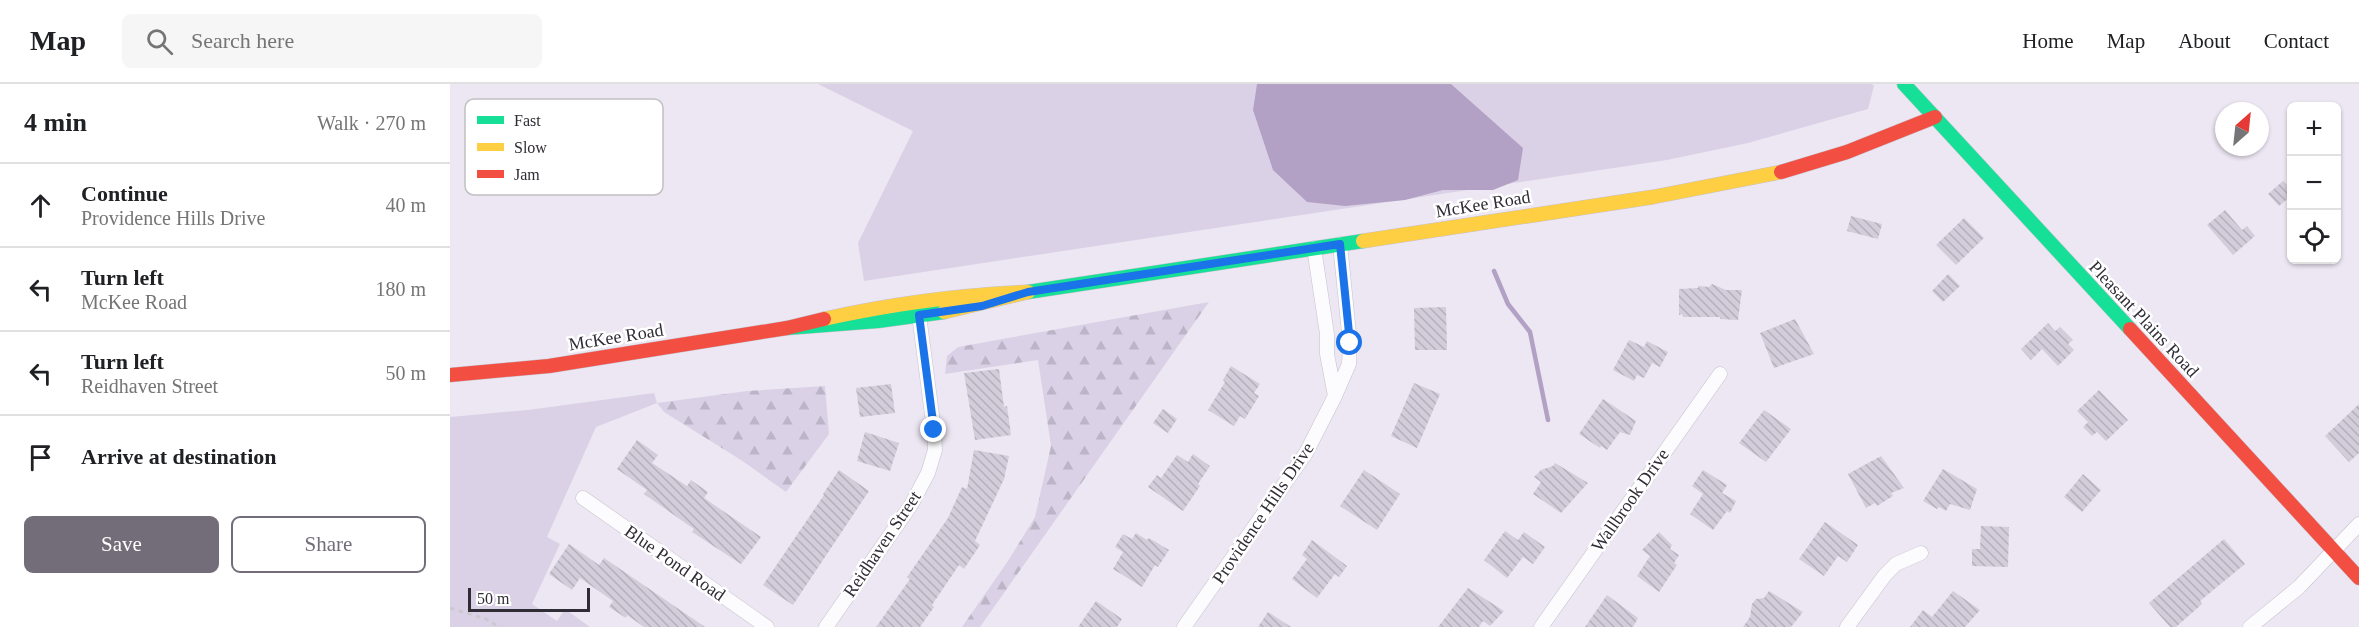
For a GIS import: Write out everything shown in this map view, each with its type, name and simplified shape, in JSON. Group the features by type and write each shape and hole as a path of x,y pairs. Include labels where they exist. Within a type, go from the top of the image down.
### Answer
{"street":[{"name":"Pleasant Plains Road","path":"1904,84 2359,578"},
{"name":"McKee Road","path":"450,375 549,366 787,328 852,313 979,294 1028,292 1653,197 1792,170 1886,139 1935,117"},
{"name":"Providence Hills Drive","path":"1184,627 1306,453 1349,364 1350,343 1340,244"},
{"path":"1314,248 1327,334 1327,354 1335,396"},
{"name":"McKee Road","path":"787,328 854,325 982,306 1028,292"},
{"name":"Reidhaven Street","path":"826,627 911,506 928,473 935,450 919,315"},
{"name":"Wallbrook Drive","path":"1541,627 1720,374"},
{"name":"Blue Pond Road","path":"583,498 767,627"},
{"path":"2250,627 2299,587 2359,524"},
{"path":"1847,627 1885,575 1896,564 1921,552"}],"path":[{"path":"450,608 486,619 499,627"}],"green space":[{"path":"818,84 1872,84 1874,86 1868,109 1748,143 1667,160 864,281 858,243 913,131"},
{"path":"1209,302 980,627 962,627 1008,561 1035,517 1051,446 1038,360 945,374 947,356 958,347"},
{"path":"825,386 829,434 786,492 741,460 664,412 657,403 747,391"},
{"path":"654,393 657,403 596,427 547,537 560,544 532,604 557,621 565,609 590,627 450,627 450,417 528,410"}],"shaded area":[{"path":"1257,84 1451,84 1523,148 1518,180 1493,190 1443,190 1405,200 1345,206 1307,202 1273,170 1253,110"}],"building":[{"path":"2283,181 2287,185 2287,199 2279,206 2268,194"},
{"path":"2225,210 2242,230 2247,226 2255,236 2233,255 2207,225"},
{"path":"1851,216 1882,224 1878,239 1847,231"},
{"path":"1964,218 1984,238 1956,265 1936,245"},
{"path":"1948,274 1960,286 1943,302 1932,291"},
{"path":"1712,284 1726,290 1742,290 1738,320 1679,315 1679,289 1709,287"},
{"path":"1446,307 1447,350 1415,350 1414,308"},
{"path":"1795,319 1814,354 1774,368 1760,333"},
{"path":"2048,323 2055,331 2060,327 2073,340 2068,344 2074,350 2058,366 2042,349 2031,360 2021,349"},
{"path":"1629,340 1644,347 1647,341 1668,352 1660,367 1652,363 1644,378 1637,375 1634,381 1613,370"},
{"path":"1231,366 1260,384 1254,393 1259,396 1245,419 1240,416 1234,426 1208,410 1225,382 1223,380"},
{"path":"999,369 1004,407 1007,406 1011,435 975,440 964,373"},
{"path":"1414,383 1440,394 1417,448 1391,436"},
{"path":"891,384 895,413 860,417 856,388"},
{"path":"2099,390 2128,420 2106,441 2097,432 2092,436 2083,427 2088,422 2077,411"},
{"path":"1603,399 1636,421 1630,435 1620,432 1607,450 1579,434"},
{"path":"2359,404 2359,453 2349,462 2325,436"},
{"path":"1163,409 1177,419 1168,433 1153,423"},
{"path":"1764,410 1791,429 1766,462 1739,443"},
{"path":"865,432 899,443 890,471 857,461"},
{"path":"637,440 658,455 652,463 687,486 691,480 708,492 704,498 761,537 741,564 692,532 694,529 644,494 647,490 617,469"},
{"path":"974,450 1009,456 1004,479 975,541 980,545 964,569 959,565 920,627 876,627 910,579 907,577 948,518 962,487 967,489"},
{"path":"1193,454 1210,466 1183,511 1148,487 1157,475 1161,478 1177,455 1188,462"},
{"path":"1881,456 1904,488 1891,493 1893,496 1877,506 1875,503 1866,508 1848,474"},
{"path":"1555,463 1588,483 1561,513 1533,494 1541,482 1534,477 1541,470"},
{"path":"1943,469 1977,489 1970,510 1950,504 1946,511 1923,501"},
{"path":"839,470 869,491 793,605 763,585"},
{"path":"1364,470 1400,494 1377,530 1340,506"},
{"path":"1703,470 1727,485 1722,493 1736,501 1730,513 1727,511 1713,530 1690,514 1703,494 1692,486"},
{"path":"2083,474 2101,490 2082,512 2064,497"},
{"path":"1825,522 1858,545 1847,562 1838,556 1824,576 1799,559"},
{"path":"1981,526 2009,527 2008,567 1972,566 1972,549 1980,549"},
{"path":"1505,531 1518,540 1524,532 1545,547 1533,564 1523,557 1507,578 1484,560"},
{"path":"1659,532 1672,545 1670,549 1679,555 1674,563 1677,565 1659,592 1637,576 1650,556 1642,550"},
{"path":"1136,533 1169,550 1158,567 1155,565 1142,587 1113,569 1123,552 1115,547 1123,534 1132,539"},
{"path":"2224,539 2245,564 2200,601 2202,604 2176,627 2170,627 2149,603"},
{"path":"1312,540 1347,566 1339,577 1335,574 1317,598 1292,579 1307,559 1302,555"},
{"path":"569,544 599,565 604,558 705,627 644,627 627,615 626,618 609,607 613,601 580,578 572,590 549,574"},
{"path":"1468,588 1504,611 1490,626 1483,621 1479,627 1438,627"},
{"path":"1769,591 1803,612 1791,627 1743,627 1750,617 1752,604 1756,599 1764,598"},
{"path":"1953,591 1980,610 1965,627 1910,627 1923,610 1932,617"},
{"path":"1607,595 1638,618 1633,627 1585,627"},
{"path":"1096,601 1122,619 1117,627 1078,627"},
{"path":"1268,612 1291,627 1258,627"}],"waterway":[{"path":"1494,271 1508,304 1530,332 1548,420"}],"traffic: fast":[{"path":"1904,84 2130,329"},
{"path":"1028,292 1363,241"},
{"path":"787,328 878,321 944,312"}],"traffic: slow":[{"path":"1363,241 1653,197 1781,172"},
{"path":"824,319 926,301 1028,292 944,312"}],"traffic: jam":[{"path":"1781,172 1847,152 1935,117"},
{"path":"450,375 549,366 787,328 824,319"},
{"path":"2130,329 2359,578"}],"route":[{"path":"934,430 919,315 982,306 1028,292 1340,244 1350,343"}]}
